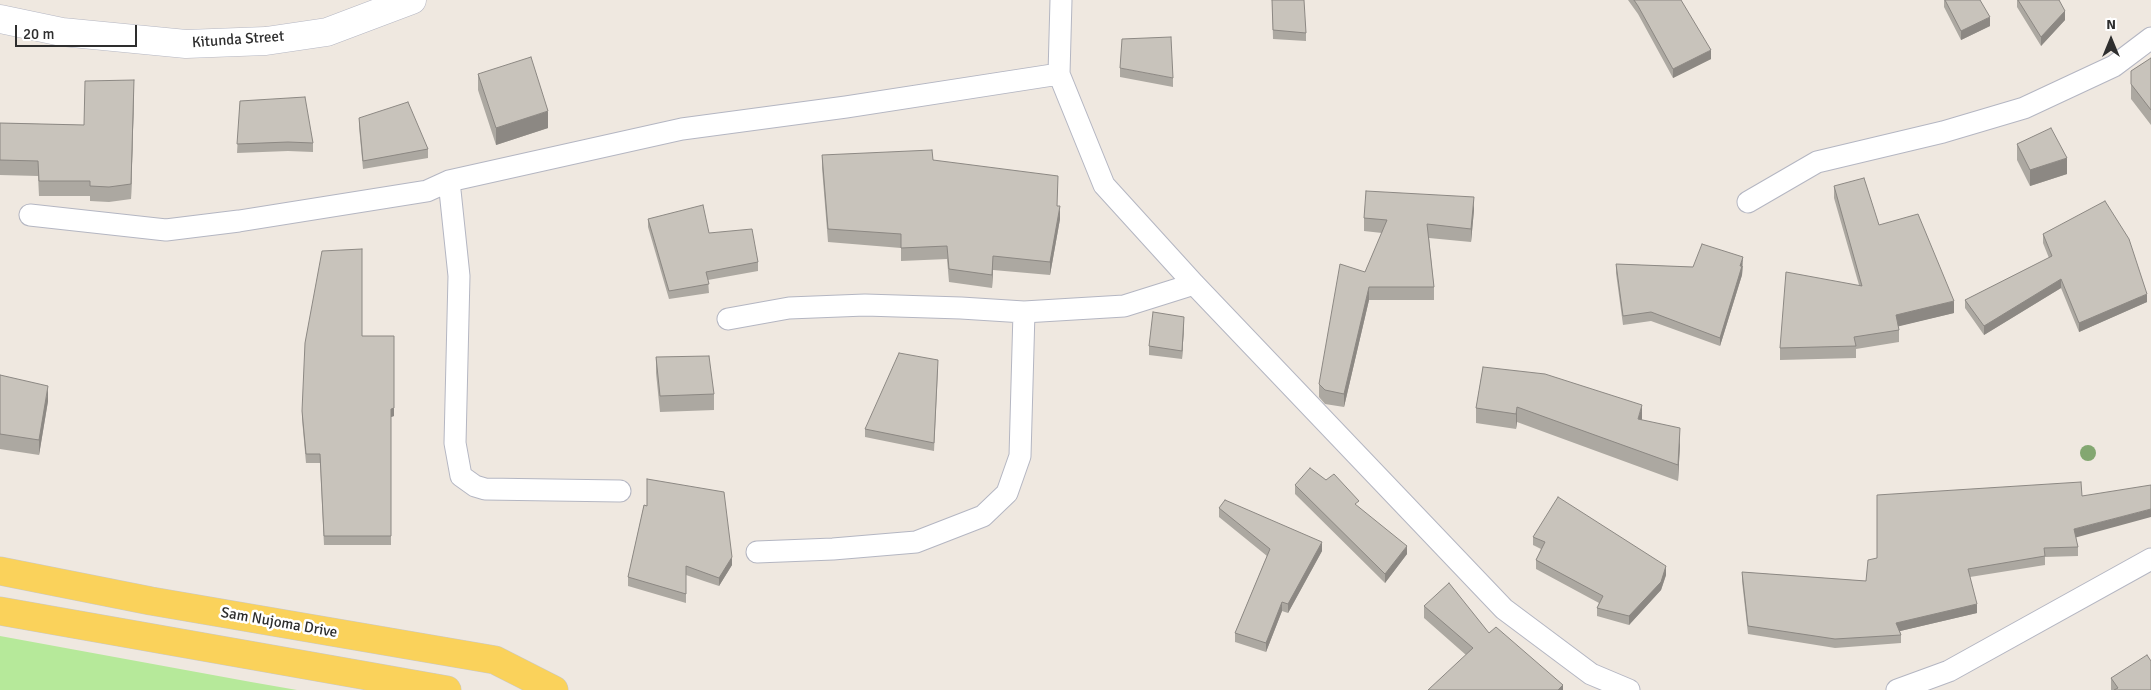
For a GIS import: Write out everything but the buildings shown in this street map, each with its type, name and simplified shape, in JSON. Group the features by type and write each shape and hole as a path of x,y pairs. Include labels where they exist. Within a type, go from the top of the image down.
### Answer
{"main road":[{"name":"Sam Nujoma Drive","path":"0,571 151,601 495,660 552,690"},
{"path":"0,611 447,690"}],"street":[{"name":"Kitunda Street","path":"0,19 62,32 186,44 266,40 327,32 412,0"}],"lane":[{"path":"1061,0 1059,74 1104,185 1194,284 1504,609 1591,674 1630,690"},
{"path":"1748,202 1817,162 1943,132 2024,108 2114,66 2151,38"},
{"path":"30,214 166,230 239,221 426,191 449,181 682,129 846,107 1059,74"},
{"path":"449,181 459,276 455,443 461,476 474,486 485,489 620,491"},
{"path":"728,318 789,308 865,305 1024,312 1124,306 1194,284"},
{"path":"757,552 832,549 916,542 983,516 1007,492 1020,456 1024,312"},
{"path":"1897,690 1949,671 2151,559"}],"green space":[{"path":"0,636 251,682 297,690 0,690"}]}
